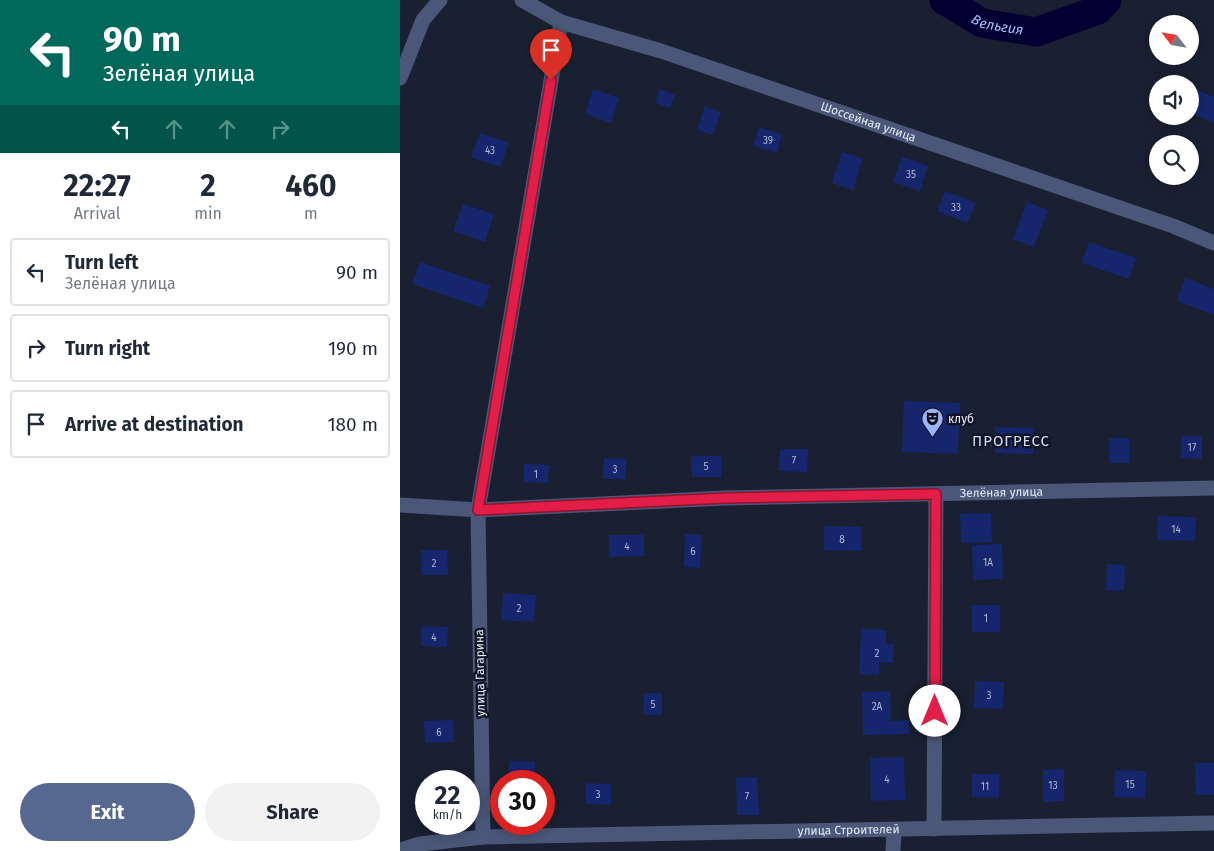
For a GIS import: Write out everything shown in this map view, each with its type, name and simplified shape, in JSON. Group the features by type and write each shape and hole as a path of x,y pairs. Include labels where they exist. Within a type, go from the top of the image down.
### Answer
{"street":[{"path":"400,78 423,20 440,0"},
{"name":"Шоссейная улица","path":"522,0 561,22 661,51 1174,226 1214,243"},
{"name":"улица Гагарина","path":"483,837 478,510 561,22"},
{"name":"Зелёная улица","path":"400,505 478,510 725,498 1214,488"},
{"path":"934,829 936,494"},
{"name":"улица Строителей","path":"400,850 420,844 483,837 894,831 1214,823"},
{"path":"894,831 894,851"}],"building":[{"path":"593,89 619,98 611,123 585,114"},
{"path":"660,89 675,95 670,108 655,103"},
{"path":"1199,91 1214,97 1214,123 1199,117"},
{"path":"705,106 721,112 713,135 697,130"},
{"path":"759,127 782,134 777,153 753,146"},
{"path":"480,133 509,143 500,167 471,157"},
{"path":"842,152 863,158 853,190 832,183"},
{"path":"902,157 928,166 920,191 893,182"},
{"path":"945,191 976,203 967,223 937,211"},
{"path":"1027,202 1048,210 1034,247 1013,239"},
{"path":"463,204 494,214 485,242 453,231"},
{"path":"1089,242 1136,258 1129,279 1082,263"},
{"path":"420,262 490,286 483,308 412,284"},
{"path":"1185,278 1214,289 1214,315 1177,301"},
{"path":"904,401 960,403 958,454 902,452"},
{"path":"995,427 1033,428 1033,454 995,453"},
{"path":"1182,436 1202,436 1202,459 1181,458"},
{"path":"1109,438 1129,438 1129,463 1109,463"},
{"path":"780,449 808,449 807,472 779,471"},
{"path":"691,456 721,456 721,477 692,477"},
{"path":"604,458 626,459 626,479 603,479"},
{"path":"524,464 549,465 548,483 524,482"},
{"path":"991,513 992,542 961,543 960,514"},
{"path":"1158,516 1196,517 1195,541 1157,540"},
{"path":"824,526 861,527 861,551 824,550"},
{"path":"685,534 702,535 700,568 684,567"},
{"path":"609,535 644,535 644,556 609,557"},
{"path":"1002,544 1003,579 973,580 972,545"},
{"path":"421,550 447,550 448,575 421,575"},
{"path":"1107,564 1125,565 1124,591 1106,590"},
{"path":"503,593 536,595 534,622 501,620"},
{"path":"972,605 1000,605 1000,632 972,632"},
{"path":"422,626 448,627 447,647 421,646"},
{"path":"861,629 886,630 886,644 894,644 893,663 879,662 879,675 859,674"},
{"path":"975,681 1004,682 1003,709 974,708"},
{"path":"890,691 891,721 909,720 909,734 863,735 862,692"},
{"path":"644,693 662,693 662,715 643,715"},
{"path":"453,720 454,742 425,743 424,721"},
{"path":"904,757 905,800 871,801 870,758"},
{"path":"509,761 535,762 535,770 509,770"},
{"path":"1195,763 1214,763 1214,795 1196,795"},
{"path":"1064,769 1064,801 1043,802 1043,770"},
{"path":"1115,770 1146,771 1145,798 1114,797"},
{"path":"972,774 999,774 999,798 972,797"},
{"path":"757,777 759,815 737,815 736,778"},
{"path":"586,783 611,784 611,805 585,804"}],"waterway":[{"name":"Вельгия","path":"944,0 982,23 1036,32 1098,10 1107,0"}],"place":[{"name":"клуб","path":"932,438"}],"district":[{"name":"ПРОГРЕСС","path":"1011,441"}],"route":[{"path":"551,80 478,510 725,498 936,494 935,711"}]}
